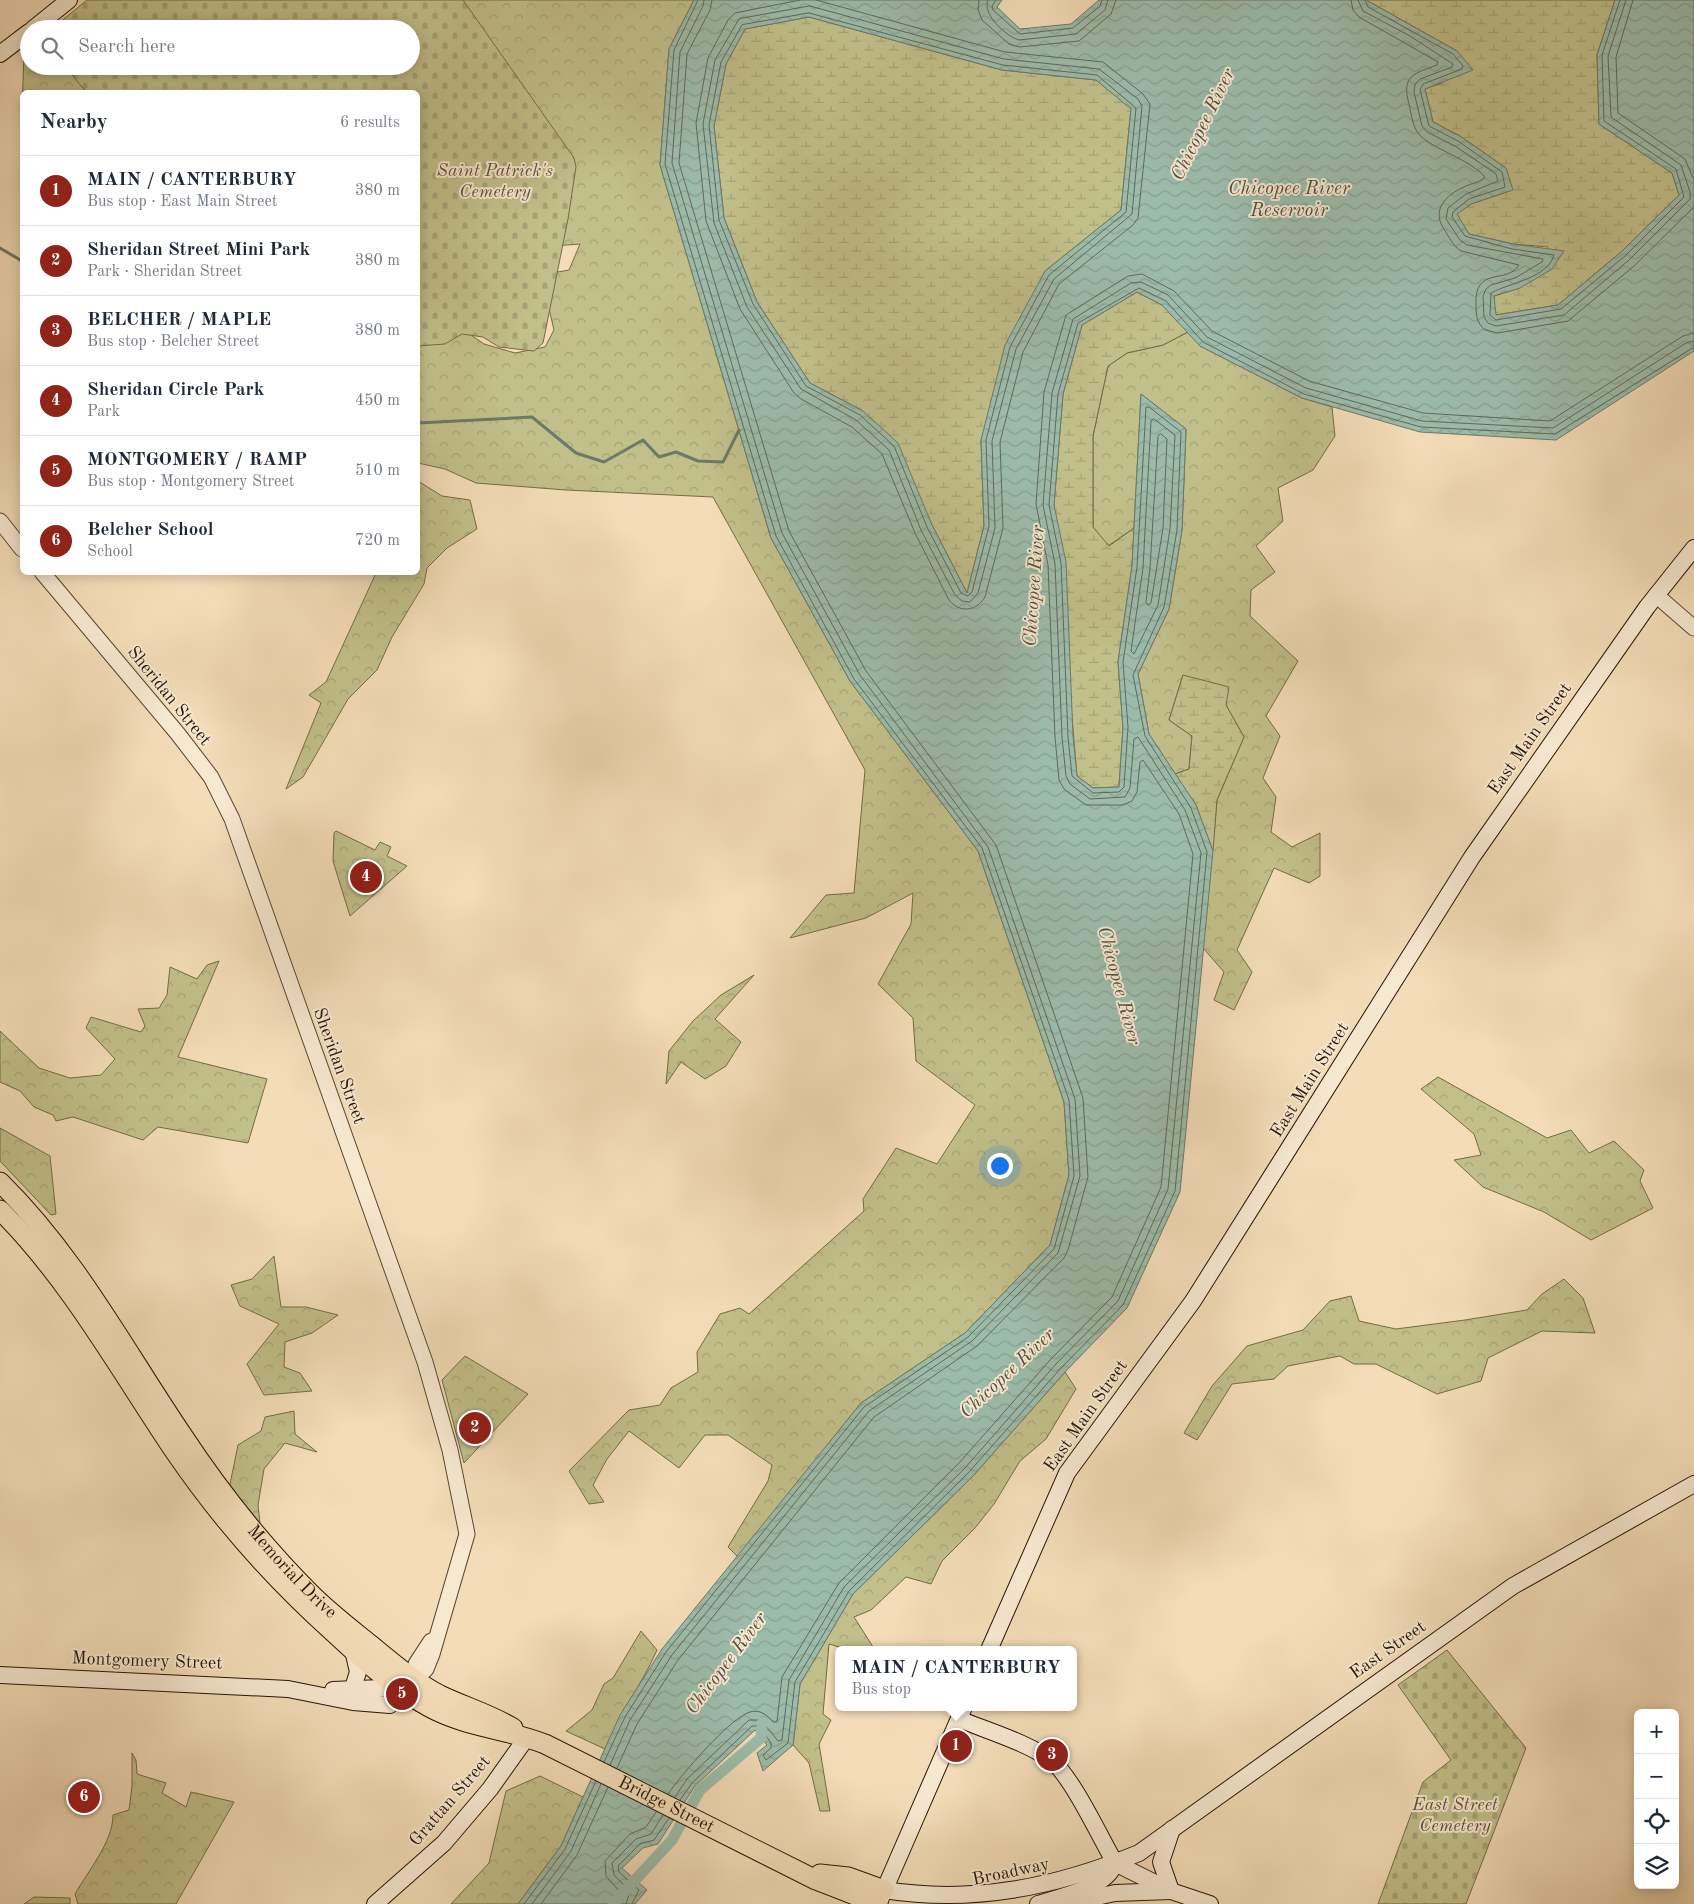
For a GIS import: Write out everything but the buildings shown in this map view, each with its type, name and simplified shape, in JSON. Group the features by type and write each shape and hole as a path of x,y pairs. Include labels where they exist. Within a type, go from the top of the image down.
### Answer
{"main road":[{"path":"44,20 69,0"},
{"path":"0,54 20,39"},
{"name":"East Main Street","path":"991,1646 1067,1473 1193,1301 1472,857 1656,595 1694,548"},
{"name":"Memorial Drive","path":"0,1182 50,1235 69,1260 106,1314 197,1458 254,1529 312,1595 436,1711 486,1721 527,1737"},
{"name":"Memorial Drive","path":"0,1210 73,1295 176,1453 223,1517 283,1585 353,1650 410,1686"},
{"name":"East Street","path":"1115,1863 1139,1853 1513,1586 1595,1538 1694,1484"},
{"path":"352,1691 358,1672 353,1650"},
{"name":"Montgomery Street","path":"0,1675 234,1685 293,1690 352,1691 410,1686"},
{"name":"Montgomery Street","path":"293,1690 367,1704 390,1705 410,1686"},
{"path":"880,1899 961,1713 1053,1762 1071,1785 1115,1863 1171,1891 1210,1904"},
{"name":"Bridge Street","path":"527,1737 586,1764 811,1876 880,1899"},
{"name":"Grattan Street","path":"375,1904 444,1843 490,1789 527,1737"},
{"path":"1171,1891 1161,1862 1172,1829"},
{"name":"Broadway","path":"880,1899 937,1902 978,1901 1047,1886 1115,1863"},
{"name":"Broadway","path":"1038,1904 1078,1891 1104,1878 1115,1863"},
{"path":"811,1876 839,1904"},
{"path":"1063,1904 1106,1894 1171,1891"}],"street":[{"path":"0,522 20,547"},
{"name":"Sheridan Street","path":"45,575 178,734 210,777 232,819 424,1362 450,1450 467,1534 429,1662 410,1686"},
{"path":"1656,595 1694,628"}],"green space":[{"name":"Saint Patrick's Cemetery","path":"87,0 463,0 574,158 576,167 568,219 543,343 534,351 499,347 483,337 462,334 445,344 420,346 420,90 84,90 72,75 420,75 420,20 63,20"},
{"path":"450,0 694,0 669,49 660,165 771,538 850,681 978,851 1064,1102 1069,1175 1050,1245 965,1333 861,1403 738,1557 728,1547 768,1481 772,1465 728,1435 705,1435 679,1468 629,1431 607,1459 593,1485 604,1502 589,1504 569,1471 629,1410 660,1405 671,1388 698,1372 697,1352 720,1314 740,1308 749,1314 864,1211 863,1199 896,1148 937,1164 975,1105 916,1061 913,1018 878,984 911,924 913,893 866,918 790,938 826,895 854,893 865,770 713,497 566,490 476,483 445,469 420,463 420,334 450,321 484,344 515,353 545,347 554,330 541,275 569,270 580,244 540,247"},
{"path":"1366,0 1615,0 1597,55 1599,124 1672,173 1679,195 1621,252 1558,305 1495,315 1494,296 1520,288 1548,247 1513,244 1469,234 1456,214 1471,204 1512,190 1506,168 1460,136 1433,122 1425,89 1442,83 1457,51"},
{"path":"809,17 1002,70 1096,80 1131,108 1121,210 1045,271 981,440 984,526 967,593 932,525 863,411 810,383 757,302 724,218 714,126 726,64 745,29"},
{"path":"23,75 75,75 85,90 23,90"},
{"path":"1137,292 1162,305 1188,332 1163,345 1127,353 1108,366 1093,436 1093,527 1109,546 1134,528 1132,566 1118,662 1123,728 1119,787 1093,788 1077,776 1054,505 1063,394 1082,325"},
{"path":"1188,332 1200,346 1302,398 1332,407 1335,436 1313,470 1278,488 1283,521 1256,546 1275,572 1251,590 1250,616 1298,661 1266,716 1280,736 1263,778 1276,797 1271,832 1292,847 1320,833 1320,876 1309,883 1274,868 1237,950 1252,972 1234,1010 1214,1000 1224,972 1203,948 1217,800 1244,737 1226,705 1183,675 1169,720 1192,736 1189,769 1175,774 1149,734 1138,674 1169,609 1182,530 1186,429 1141,394 1134,528 1108,546 1093,527 1093,436 1108,366 1127,353 1163,345"},
{"path":"420,482 442,496 470,500 477,529 447,548 427,568 424,584 392,637 377,670 348,699 303,777 286,789 321,703 309,695 326,682 375,575 420,575"},
{"path":"1183,675 1229,687 1226,705 1244,737 1217,800 1213,851 1196,805 1175,774 1189,769 1192,736 1169,720"},
{"path":"336,831 375,850 380,842 391,847 387,856 407,866 350,916 333,861 334,833"},
{"path":"219,961 178,1057 267,1079 248,1143 158,1127 143,1140 73,1117 56,1121 53,1115 34,1107 20,1091 0,1082 0,1031 39,1068 70,1078 101,1075 115,1059 86,1028 91,1017 141,1032 145,1026 138,1009 159,1008 167,995 170,967 197,979 207,965"},
{"path":"754,975 715,1019 741,1042 726,1066 705,1079 681,1062 666,1084 669,1051 693,1021 721,995"},
{"path":"1438,1077 1547,1138 1571,1130 1589,1153 1614,1141 1644,1170 1640,1181 1653,1208 1591,1240 1544,1212 1483,1187 1454,1160 1481,1155 1474,1134 1421,1089"},
{"path":"0,1128 50,1156 56,1214 51,1215 0,1161"},
{"path":"274,1256 281,1307 306,1307 338,1315 312,1333 285,1342 284,1367 300,1373 312,1391 264,1395 247,1364 279,1324 240,1306 231,1285 252,1279"},
{"path":"1564,1279 1583,1298 1595,1333 1542,1331 1488,1358 1481,1381 1437,1394 1376,1364 1354,1364 1340,1356 1288,1366 1274,1379 1232,1384 1197,1440 1184,1433 1212,1386 1247,1346 1303,1330 1330,1301 1351,1296 1359,1321 1396,1329 1527,1310 1542,1294"},
{"path":"465,1356 528,1394 464,1463 442,1380"},
{"path":"1065,1372 1076,1389 1046,1439 1020,1461 994,1504 975,1528 942,1561 931,1584 906,1577 871,1610 854,1617 872,1646 836,1646 829,1644 823,1714 831,1720 819,1744 830,1811 820,1811 809,1763 793,1745 800,1684 853,1594 973,1476"},
{"path":"294,1411 295,1434 317,1452 285,1443 264,1469 258,1505 261,1532 229,1489 238,1445 261,1431 265,1417"},
{"path":"641,1631 657,1650 605,1749 566,1731 592,1710 604,1684 613,1678"},
{"name":"East Street Cemetery","path":"1447,1650 1526,1748 1466,1904 1378,1904 1423,1782 1451,1760 1398,1685"},
{"path":"132,1753 136,1760 137,1774 166,1783 162,1793 186,1807 191,1792 234,1802 176,1904 78,1904 75,1894 109,1836 113,1815 129,1810 132,1786"},
{"path":"540,1776 583,1797 561,1846 518,1904 451,1904 489,1863 506,1791"},
{"path":"34,1897 70,1898 70,1904 24,1904"}],"water":[{"name":"Chicopee River Reservoir","path":"694,0 1002,0 997,7 1020,29 1071,24 1099,0 1366,0 1457,51 1473,70 1425,89 1433,122 1460,136 1506,168 1513,190 1471,204 1457,214 1469,234 1513,244 1564,251 1552,269 1520,288 1494,296 1496,315 1558,305 1621,252 1679,195 1672,173 1599,124 1597,55 1615,0 1694,0 1694,351 1556,440 1420,432 1302,398 1200,346 1162,305 1137,292 1082,325 1063,394 1054,505 1066,562 1073,736 1077,776 1093,788 1119,787 1123,728 1118,662 1132,566 1141,394 1186,429 1182,530 1169,609 1138,674 1149,734 1196,805 1213,851 1180,1192 1127,1308 1065,1372 973,1476 853,1594 800,1684 793,1745 763,1771 757,1753 767,1745 755,1730 695,1786 658,1844 643,1848 622,1868 647,1890 635,1904 518,1904 561,1846 620,1715 662,1649 861,1403 965,1333 1050,1245 1069,1175 1064,1102 978,851 850,681 771,538 660,165 669,49","holes":["809,17 1002,70 1096,80 1131,109 1121,210 1045,271 1005,345 981,440 984,526 967,593 932,525 898,443 863,411 810,383 757,302 724,218 714,126 726,64 745,29"]}],"waterway":[{"path":"0,248 20,260"},
{"path":"420,423 532,417 576,453 604,462 643,440 659,457 676,452 698,461 723,462 739,430"},
{"path":"613,1904 672,1840 700,1790 761,1738 762,1723"}],"place":[{"name":"Sheridan Circle Park","path":"366,877"},
{"name":"Sheridan Street Mini Park","path":"475,1428"},
{"name":"MONTGOMERY / RAMP","path":"402,1694"},
{"name":"MAIN / CANTERBURY","path":"956,1746"},
{"name":"BELCHER / MAPLE","path":"1052,1755"},
{"name":"Belcher School","path":"84,1797"}],"water label":[{"name":"Chicopee River","path":"1204,125"},
{"name":"Chicopee River","path":"1035,586"},
{"name":"Chicopee River","path":"1118,986"},
{"name":"Chicopee River","path":"1008,1374"},
{"name":"Chicopee River","path":"727,1664"}]}
